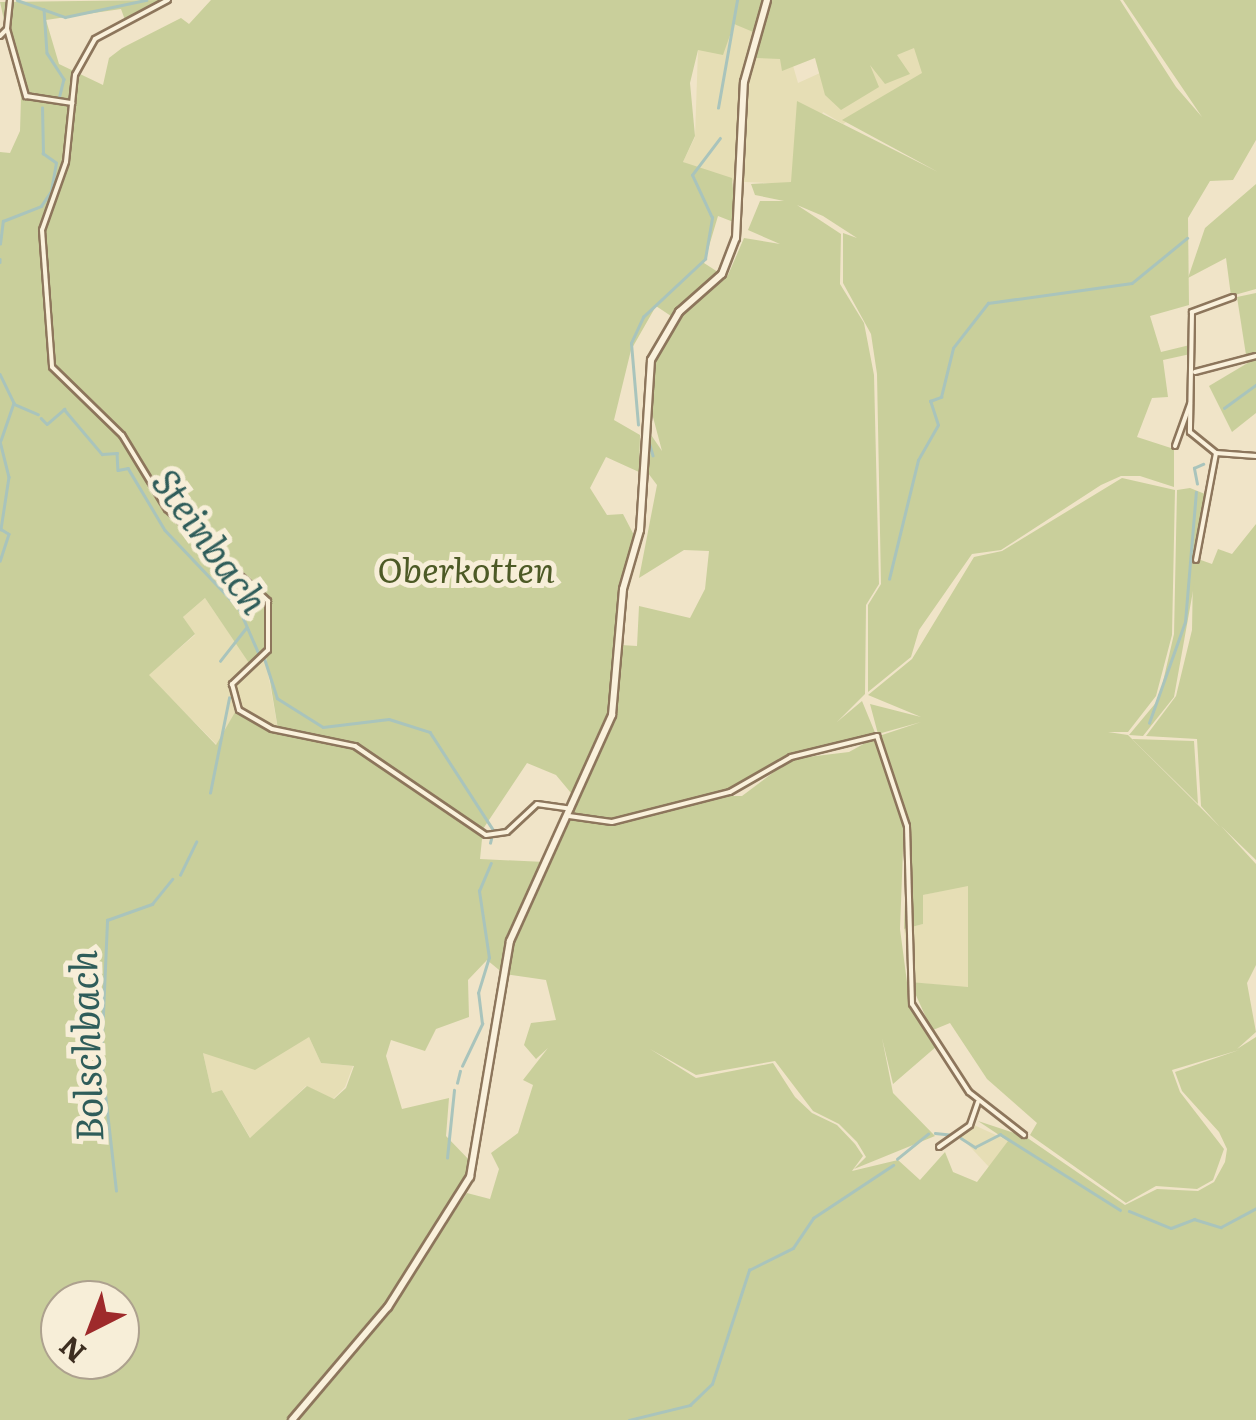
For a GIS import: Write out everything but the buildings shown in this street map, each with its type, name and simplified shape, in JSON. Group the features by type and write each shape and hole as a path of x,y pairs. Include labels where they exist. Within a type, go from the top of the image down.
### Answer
{"street":[{"path":"168,0 95,39 72,104 66,162 42,230 46,355 122,434 167,509 268,601 265,656 231,689 238,708 267,728 355,746 486,835 506,832 537,804 612,822 730,792 791,756 878,736 907,826 912,1004 978,1102 1024,1135"},
{"path":"292,1420 381,1316 464,1193 510,941 612,715 618,649 637,541 648,375 664,332 720,276 735,243 744,85 767,0"},
{"path":"10,1 7,29 26,96 72,104"},
{"path":"0,36 7,29"},
{"path":"1233,296 1192,312 1190,432 1216,452 1256,456"},
{"path":"1194,372 1256,356"},
{"path":"1175,446 1190,403"},
{"path":"1196,560 1216,452"},
{"path":"939,1147 970,1125 978,1102"}],"shaded area":[{"path":"734,24 785,38 798,83 908,33 928,72 843,124 823,112 792,184 722,181 683,162 695,137 698,50"},
{"path":"205,598 251,665 265,656 278,730 238,707 217,745 148,675 195,635 183,617"},
{"path":"968,885 968,988 910,982 904,929 923,924 923,895"},
{"path":"309,1037 321,1063 353,1066 345,1087 333,1099 306,1086 251,1139 222,1090 212,1093 203,1053"},
{"path":"974,1125 1009,1141 989,1167 959,1135"}],"green space":[{"name":"Oberkotten","path":"160,0 125,20 121,9 46,20 59,64 103,85 109,58 181,18 189,24 211,0 766,0 758,34 734,24 723,55 698,50 690,83 695,136 683,162 732,178 736,223 718,216 704,263 721,274 674,318 656,306 631,350 614,420 640,435 639,472 606,457 590,488 607,515 623,514 637,541 624,580 612,709 591,767 615,715 621,645 637,646 639,606 690,618 705,589 709,551 684,550 639,578 657,485 645,469 645,426 662,451 649,402 655,356 683,312 728,275 744,238 780,244 748,230 760,201 784,201 755,195 751,184 791,182 797,101 938,172 842,120 922,73 914,48 897,55 910,74 885,84 870,65 879,87 841,110 825,95 815,58 782,71 780,59 755,58 769,0 1120,0 1176,87 1202,117 1123,0 1256,0 1256,140 1233,180 1210,181 1188,218 1189,305 1150,316 1161,352 1194,344 1195,353 1163,360 1168,397 1152,398 1137,437 1174,449 1174,487 1140,476 1121,476 1001,550 972,554 919,630 911,657 868,692 868,605 881,584 877,374 871,334 843,283 843,233 857,238 797,205 841,234 840,284 864,323 874,375 879,584 866,605 865,694 837,722 862,701 876,735 793,754 715,796 742,796 791,759 849,752 876,737 904,823 900,929 910,1005 937,1046 893,1084 882,1038 893,1093 935,1136 854,1169 866,1157 857,1142 839,1124 813,1111 775,1061 696,1075 650,1049 696,1078 773,1063 795,1097 812,1113 837,1125 855,1144 863,1156 852,1171 898,1160 920,1180 945,1152 953,1172 977,1182 1008,1141 978,1121 1026,1137 1125,1205 1157,1189 1198,1191 1214,1182 1227,1149 1219,1132 1182,1091 1175,1072 1239,1050 1172,1070 1180,1092 1224,1149 1213,1180 1197,1189 1156,1186 1126,1203 1030,1135 1037,1123 987,1079 950,1023 933,1030 938,1044 910,982 968,987 968,886 923,895 923,924 904,929 908,817 879,736 921,722 878,734 870,704 921,717 868,695 912,659 974,557 1002,551 1122,478 1175,490 1172,635 1156,696 1128,732 1108,732 1128,735 1220,827 1201,806 1197,739 1146,736 1176,696 1192,630 1193,571 1201,542 1198,559 1212,564 1218,549 1232,554 1256,524 1256,860 1221,826 1256,864 1256,965 1247,983 1256,1032 1237,1049 1256,1037 1256,1420 295,1420 390,1308 467,1193 490,1199 499,1169 491,1153 518,1133 533,1085 523,1080 548,1048 536,1059 524,1045 531,1023 556,1020 546,980 504,974 487,960 468,980 469,1017 436,1029 425,1051 391,1040 386,1056 402,1109 449,1098 446,1136 473,1164 465,1185 404,1284 292,1420 0,1420 0,152 10,153 20,131 21,97 0,2","holes":["205,598 251,666 266,657 278,729 238,707 216,745 149,675 195,634 183,617","527,763 556,775 576,799 533,896 545,862 480,859 483,829","309,1037 321,1063 354,1066 346,1088 334,1099 307,1086 250,1138 222,1090 212,1093 203,1053 255,1070"]},
{"path":"1256,184 1256,289 1231,296 1226,258 1188,278 1205,228"},
{"path":"1256,293 1256,353 1246,355 1237,297"},
{"path":"1256,358 1256,413 1232,432 1209,386"},
{"path":"1190,488 1210,496 1174,697 1143,736 1129,735 1159,699 1174,634 1177,490"},
{"path":"1132,739 1194,741 1198,804 1182,788"}],"waterway":[{"path":"17,0 65,17 146,0"},
{"path":"718,108 737,0"},
{"path":"44,9 47,53 64,79 59,99"},
{"path":"0,244 3,221 41,206 51,191 56,163 43,154 42,108"},
{"path":"638,425 631,343 643,317 705,259 712,218 692,175 720,138"},
{"path":"889,579 918,460 938,425 930,401 941,397 953,348 988,303 1132,283 1187,238"},
{"name":"Steinbach","path":"0,374 14,403 1,440"},
{"path":"1224,408 1256,385"},
{"name":"Steinbach","path":"14,404 38,414"},
{"name":"Steinbach","path":"41,418 47,424 64,409 102,454 117,453 118,470 128,468 165,530 239,608 259,654"},
{"path":"648,438 653,455"},
{"path":"0,441 9,477 1,529 9,534 0,561"},
{"path":"1197,484 1194,468 1203,464"},
{"path":"1149,723 1185,622 1196,492"},
{"name":"Bolschbach","path":"220,661 246,628"},
{"name":"Steinbach","path":"265,660 277,698 323,727 389,719 430,732 494,831"},
{"name":"Bolschbach","path":"210,793 229,698"},
{"name":"Steinbach","path":"490,843 491,839"},
{"name":"Bolschbach","path":"180,875 196,842"},
{"name":"Steinbach","path":"462,1066 482,1024 478,993 489,958 479,891 491,863"},
{"name":"Bolschbach","path":"116,1191 101,1059 107,920 152,904 172,879"},
{"name":"Steinbach","path":"457,1083 460,1071"},
{"name":"Steinbach","path":"447,1158 454,1090"},
{"path":"935,1133 954,1135"},
{"path":"897,1159 928,1134"},
{"path":"961,1138 975,1147 1000,1134 1120,1210"},
{"path":"629,1420 690,1405 712,1384 749,1270 793,1248 813,1218 893,1165"},
{"path":"1129,1211 1171,1228 1194,1219 1221,1227 1256,1208"}]}
